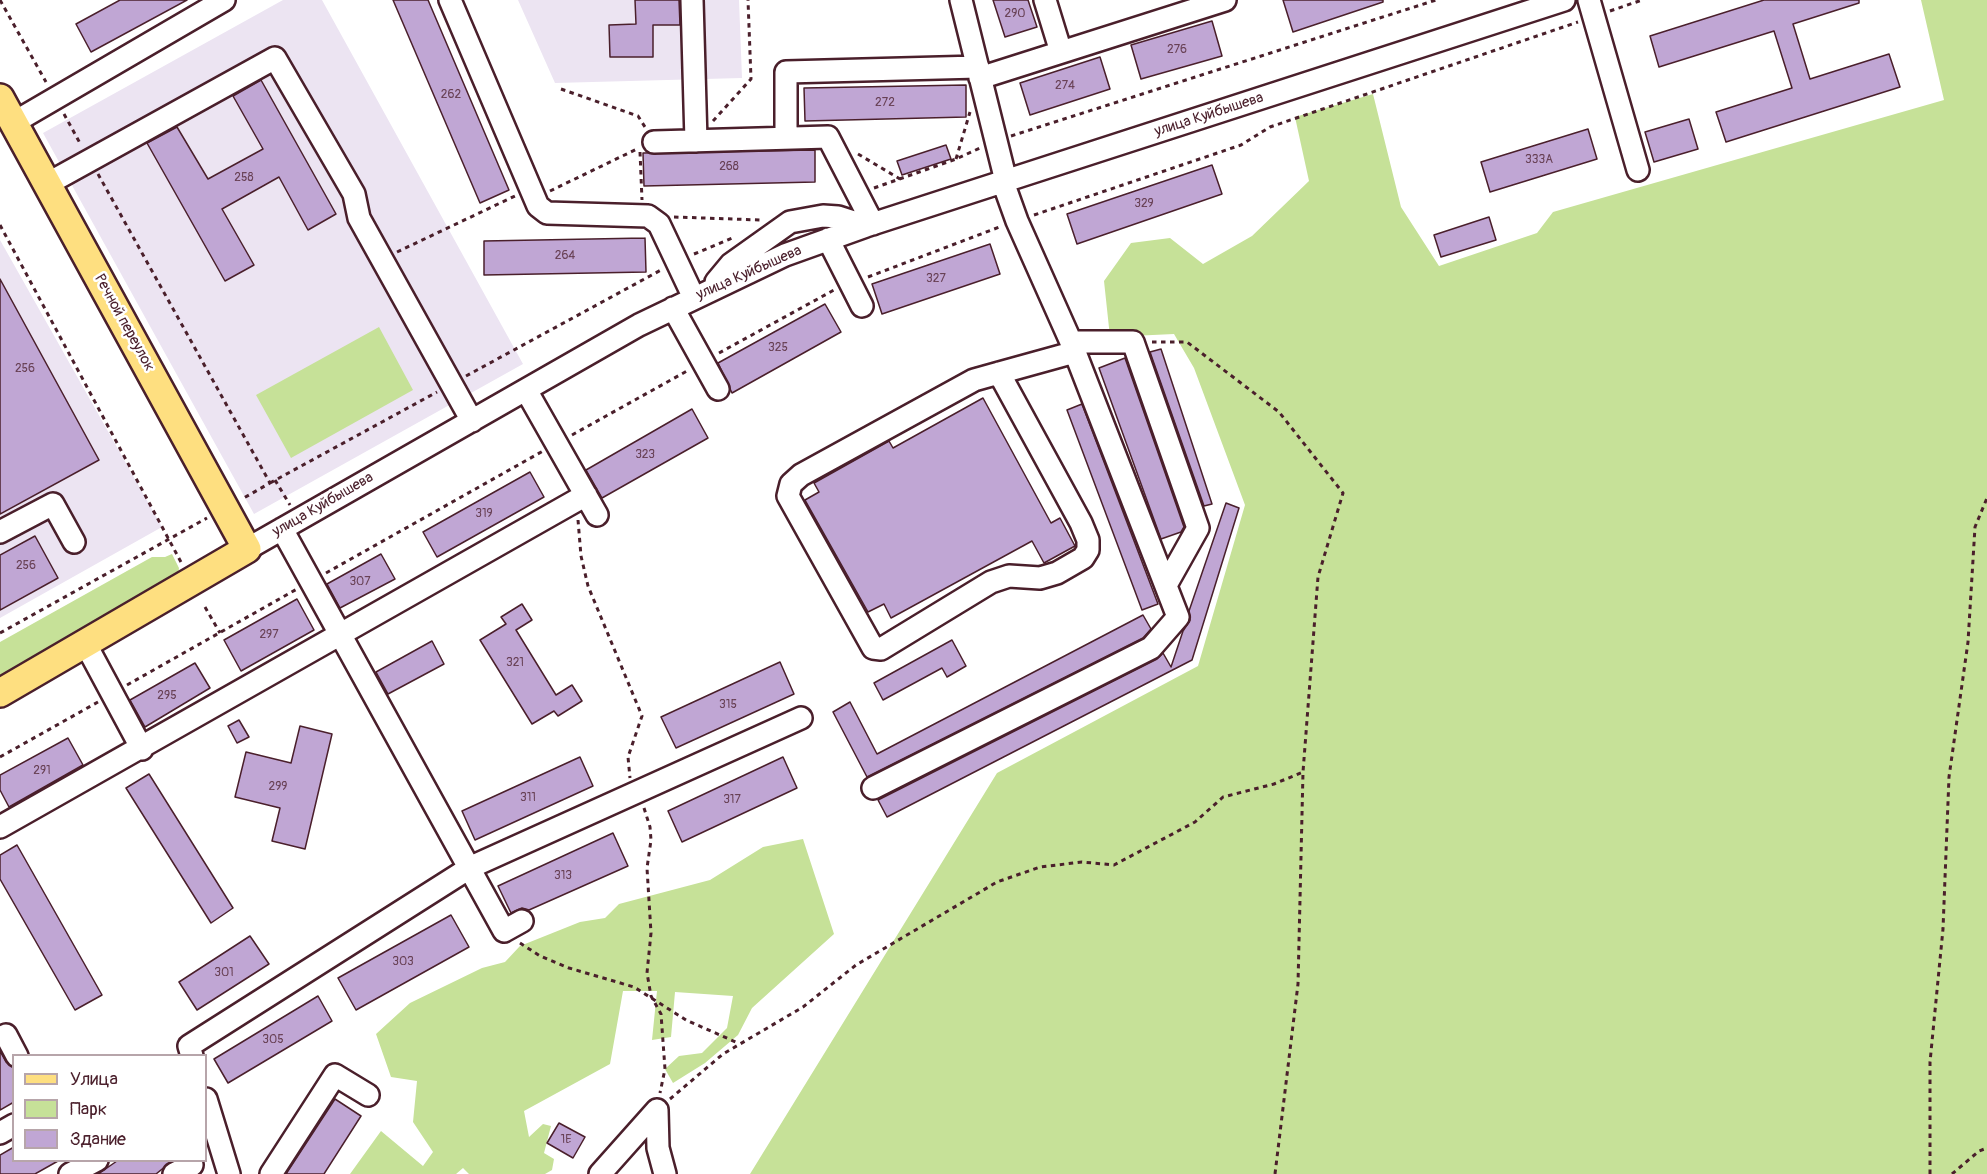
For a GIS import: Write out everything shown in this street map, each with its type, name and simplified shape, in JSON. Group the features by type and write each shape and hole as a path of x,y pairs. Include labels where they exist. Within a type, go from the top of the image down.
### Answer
{"main road":[{"name":"Речной переулок","path":"0,98 247,549"},
{"name":"улица Куйбышева","path":"0,693 247,549"}],"street":[{"path":"14,123 224,0"},
{"path":"450,0 535,198 547,213 646,216 659,224 702,293 731,264 790,222 823,216 869,225"},
{"path":"692,0 696,141"},
{"path":"873,788 1151,648 1178,617 1073,347 1017,220 1004,181 961,0"},
{"path":"1045,0 1061,52"},
{"path":"786,138 786,72 979,73 1061,52 1185,6 1225,0"},
{"name":"улица Куйбышева","path":"247,549 673,308 785,255 869,225 1564,0"},
{"path":"1591,8 1638,170"},
{"path":"47,184 275,58 354,194 359,218 472,421"},
{"path":"647,145 696,141 828,137 869,225"},
{"path":"828,239 862,306"},
{"path":"673,308 718,388"},
{"path":"999,373 1082,523 1088,540 1088,550 1083,558 1057,573 1040,578 1009,576 991,582 881,649 873,648 788,496 791,484 801,475 974,380 1073,347 1133,342 1198,528 1166,585"},
{"path":"526,390 597,515"},
{"path":"0,827 142,749 586,495"},
{"path":"0,532 53,504 74,542"},
{"path":"282,529 471,867 504,931 522,921"},
{"path":"85,643 142,749"},
{"path":"191,1054 189,1046 471,867 801,718"},
{"path":"6,1035 17,1054"},
{"path":"271,1174 335,1075 368,1095"},
{"path":"207,1106 229,1174"},
{"path":"600,1174 657,1110"},
{"path":"657,1110 658,1148 665,1174"},
{"path":"70,1174 95,1162"},
{"path":"174,1174 192,1165 191,1162"}],"path":[{"path":"696,141 751,79 748,0"},
{"path":"0,757 832,290 1017,220 1240,145 1270,127 1591,8 1642,0"},
{"path":"561,89 638,116 647,145 646,216 764,220"},
{"path":"956,159 971,108"},
{"path":"828,137 900,179"},
{"path":"382,260 513,195 535,198 647,145"},
{"path":"0,225 185,570"},
{"path":"1133,342 1187,342 1278,412 1343,493 1318,577 1303,772 1298,984 1275,1174"},
{"path":"275,480 292,508"},
{"path":"1930,1174 1930,1062 1943,929 1949,777 1968,642 1975,527 1987,498"},
{"path":"206,607 220,633"},
{"path":"657,1110 723,1054 803,1007 856,965 997,882 1040,867 1082,862 1114,865 1195,822 1223,797 1274,784 1303,772"},
{"path":"504,931 540,956 569,968 634,987 686,1020 739,1044"},
{"path":"1952,1174 1979,1151 1987,1148"}],"shaded area":[{"path":"283,0 322,0 523,364 254,514 43,133"},
{"path":"518,0 739,0 742,78 555,83"},
{"path":"0,240 162,527 0,618"}],"green space":[{"path":"1921,0 1987,0 1987,1174 750,1174 997,773 1198,666 1245,505 1194,368 1174,334 1110,337 1104,281 1131,243 1170,238 1203,264 1252,236 1309,181 1295,117 1373,94 1401,207 1439,266 1537,233 1553,212 1944,100"},
{"path":"379,327 413,390 291,458 256,395"},
{"path":"172,554 179,568 178,575 0,679 0,642 152,557 165,557"},
{"path":"803,839 834,934 752,1008 738,1035 705,1063 673,1083 665,1069 679,1056 702,1053 727,1028 733,996 675,992 671,1037 652,1040 657,991 623,991 610,1064 524,1111 529,1137 543,1124 551,1126 544,1153 554,1159 552,1170 545,1174 469,1174 463,1168 456,1174 350,1174 381,1131 423,1166 433,1152 413,1122 417,1081 391,1077 376,1034 410,1003 482,968 505,962 520,946 580,922 605,918 619,904 710,880 763,847"}],"building":[{"path":"120,0 187,0 91,52 76,24"},
{"path":"393,0 428,0 509,190 480,203"},
{"path":"635,0 679,0 680,25 653,25 653,57 610,57 609,25 636,24"},
{"path":"993,0 1028,0 1037,27 1005,37"},
{"path":"1283,0 1383,0 1383,2 1293,32"},
{"path":"1764,0 1859,0 1859,3 1793,24 1810,79 1889,54 1900,87 1726,142 1716,112 1792,88 1774,31 1659,67 1650,36"},
{"path":"1212,21 1222,56 1141,79 1131,45"},
{"path":"1100,57 1110,89 1030,115 1020,83"},
{"path":"261,80 336,214 308,230 279,177 222,209 254,265 225,281 147,143 177,127 208,179 263,149 233,96"},
{"path":"966,85 966,117 805,121 804,88"},
{"path":"1689,119 1698,149 1654,162 1645,132"},
{"path":"1588,129 1597,159 1490,192 1481,162"},
{"path":"946,145 951,159 902,175 897,161"},
{"path":"815,150 815,182 644,186 643,153"},
{"path":"1212,165 1222,194 1077,244 1067,214"},
{"path":"1489,217 1496,240 1441,257 1434,235"},
{"path":"645,238 646,272 484,275 484,241"},
{"path":"990,244 1000,274 882,314 872,284"},
{"path":"0,279 99,460 0,514"},
{"path":"825,304 841,332 732,393 718,363"},
{"path":"1161,349 1212,504 1204,506 1150,352"},
{"path":"1125,358 1184,527 1181,532 1161,539 1099,368"},
{"path":"983,398 1051,523 1060,518 1075,546 1044,563 1032,541 891,618 884,604 868,612 805,500 819,492 814,483 889,441 893,448"},
{"path":"1082,404 1158,604 1142,610 1067,410"},
{"path":"692,409 708,438 602,498 586,470"},
{"path":"530,472 544,497 437,557 423,532"},
{"path":"1226,503 1239,508 1192,660 887,817 878,800 1157,659 1163,653 1171,667 1183,631 1190,620 1189,611"},
{"path":"35,536 58,578 0,610 0,555"},
{"path":"381,554 395,579 340,608 327,584"},
{"path":"297,599 314,630 241,671 224,640"},
{"path":"522,604 532,620 516,630 556,695 572,685 582,701 558,716 554,711 532,724 480,640 506,624 501,617"},
{"path":"1143,615 1151,629 1143,638 867,777 833,712 850,702 877,754"},
{"path":"952,640 966,666 947,677 942,668 883,700 874,683"},
{"path":"432,641 444,664 388,694 376,672"},
{"path":"780,662 794,694 676,748 661,717"},
{"path":"195,663 210,688 145,727 130,700"},
{"path":"239,720 249,737 237,743 228,726"},
{"path":"300,726 332,734 305,849 272,841 280,808 235,797 246,752 291,763"},
{"path":"68,738 83,765 9,807 0,790 0,775"},
{"path":"580,757 593,786 475,840 462,811"},
{"path":"783,757 797,788 682,842 668,811"},
{"path":"149,774 233,908 211,923 126,788"},
{"path":"613,833 628,866 529,910 522,908 511,913 498,886"},
{"path":"17,845 102,995 75,1010 0,879 0,855"},
{"path":"451,915 469,947 356,1010 338,978"},
{"path":"250,936 269,964 197,1010 179,982"},
{"path":"318,996 332,1021 228,1083 214,1059"},
{"path":"0,1051 6,1062 12,1066 12,1103 0,1110"},
{"path":"335,1099 361,1116 324,1174 286,1174"},
{"path":"559,1123 585,1137 573,1158 547,1143"},
{"path":"12,1148 12,1162 56,1162 35,1174 0,1174 0,1155"},
{"path":"116,1162 171,1162 156,1174 98,1174"}]}
